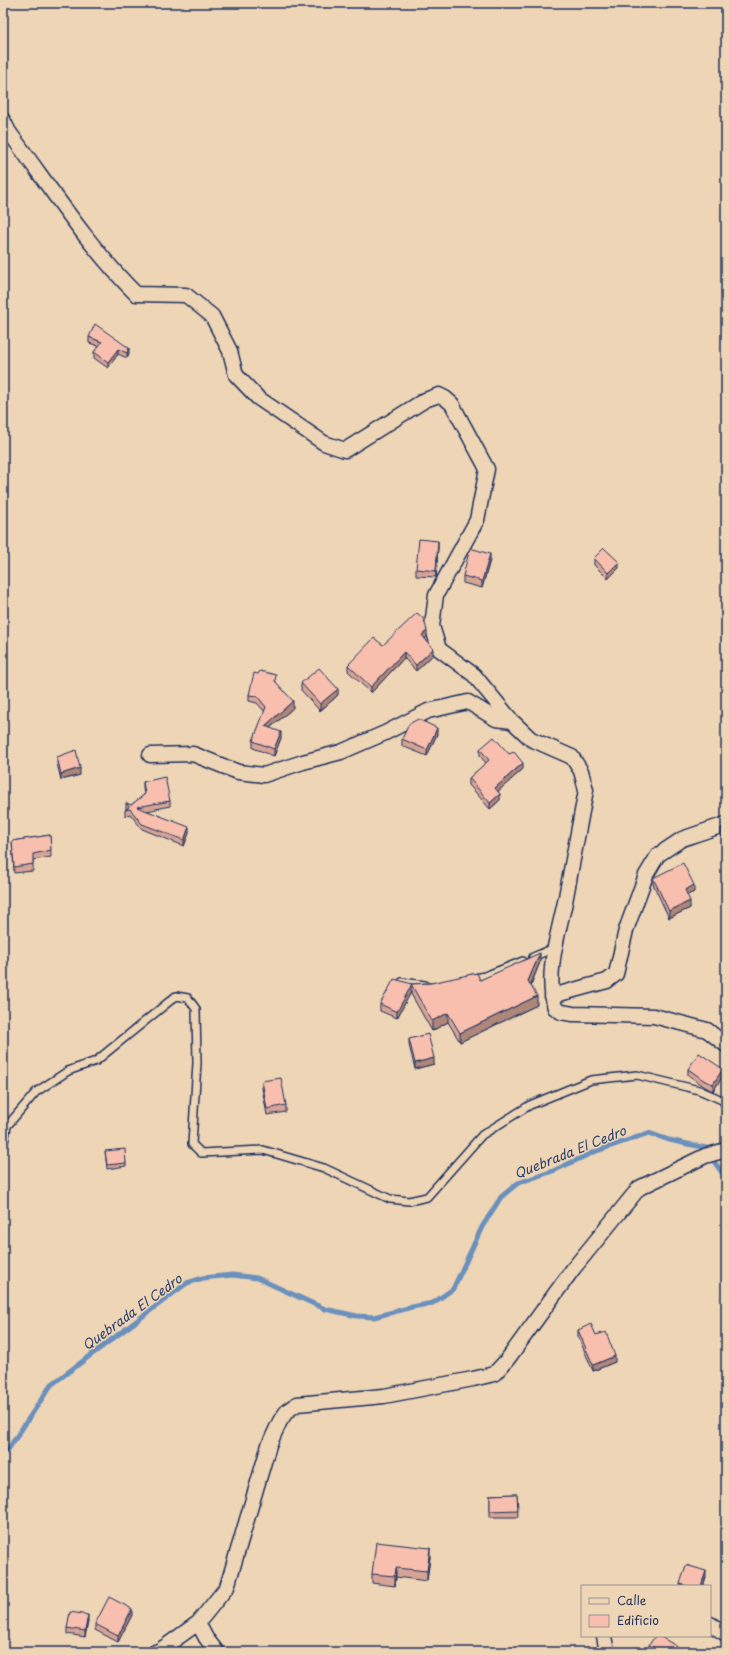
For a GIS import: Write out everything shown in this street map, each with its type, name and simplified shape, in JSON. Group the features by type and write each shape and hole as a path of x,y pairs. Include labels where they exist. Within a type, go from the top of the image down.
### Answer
{"street":[{"path":"3,120 9,132 81,231 114,272 136,294 186,295 212,316 230,351 236,375 258,398 324,444 345,450 425,400 439,395 446,398 452,404 487,469 477,520 436,595 432,626 439,649 474,675 512,721 531,739 572,757 581,771 586,790 556,947 551,985 555,1008 561,1012 573,1014 654,1016 707,1030 726,1045"},
{"path":"150,755 193,754 238,772 264,775 302,762 341,752 435,709 468,702 496,719 512,721"},
{"path":"552,996 607,981 612,978 616,974 626,930 646,875 658,855 682,839 726,824"},
{"path":"155,1652 159,1651 198,1623 227,1587 269,1445 280,1421 287,1411 297,1404 384,1396 494,1374 573,1269 638,1188 705,1156 726,1150"},
{"path":"198,1623 206,1638 217,1652"},
{"path":"711,1625 726,1634"},
{"path":"604,1637 607,1652"}],"lane":[{"path":"464,981 486,976 556,947"},
{"path":"398,982 435,986"},
{"path":"3,1147 7,1126 36,1092 68,1071 96,1061 176,996 188,998 196,1009 198,1062 192,1144 201,1153 263,1150 324,1168 390,1199 409,1201 427,1197 482,1135 530,1105 590,1080 638,1075 699,1090 722,1100 726,1105"}],"building":[{"path":"95,324 129,348 127,353 118,349 108,362 94,352 102,342 89,337"},
{"path":"419,539 438,541 436,571 416,569"},
{"path":"470,548 490,554 482,581 463,576"},
{"path":"604,548 619,562 608,573 594,558"},
{"path":"417,613 424,619 427,631 422,635 433,649 416,665 404,652 371,687 348,665 374,638 383,645"},
{"path":"319,668 338,689 320,704 301,683"},
{"path":"260,671 276,675 275,681 293,701 265,726 281,732 274,749 253,741 266,707 257,696 249,695 254,673 258,674"},
{"path":"418,719 437,728 427,750 402,739 409,724"},
{"path":"494,737 509,754 514,752 523,763 495,788 500,794 490,803 469,778 489,760 480,749"},
{"path":"76,750 80,768 61,774 57,757"},
{"path":"165,777 170,801 137,807 189,827 184,840 142,824 130,809 125,810 129,807 126,803 131,805 145,794 143,782"},
{"path":"726,826 726,840 721,828"},
{"path":"50,835 51,850 33,854 33,864 14,867 12,841"},
{"path":"683,863 694,885 685,890 690,901 669,911 653,878"},
{"path":"540,953 528,981 537,996 460,1033 448,1013 432,1021 411,984 431,983 477,973 480,980"},
{"path":"394,979 412,984 397,1012 380,1004"},
{"path":"428,1034 434,1058 415,1063 409,1039"},
{"path":"699,1053 723,1069 713,1084 705,1081 688,1069"},
{"path":"281,1078 286,1105 267,1109 262,1081"},
{"path":"125,1149 126,1163 107,1165 105,1151"},
{"path":"591,1324 596,1335 606,1332 615,1356 593,1365 578,1330"},
{"path":"517,1494 518,1510 490,1511 490,1495"},
{"path":"376,1542 430,1548 427,1571 396,1568 395,1576 372,1574"},
{"path":"686,1565 706,1571 701,1585 680,1584"},
{"path":"109,1597 132,1609 118,1636 95,1624"},
{"path":"70,1612 88,1615 85,1631 67,1628"},
{"path":"654,1637 661,1637 685,1651 662,1652 649,1645"}],"waterway":[{"name":"Quebrada El Cedro","path":"3,1453 7,1451 51,1385 187,1283 203,1278 232,1275 257,1278 325,1309 357,1316 374,1317 433,1303 453,1289 482,1227 501,1197 518,1183 553,1171 594,1152 649,1133 669,1140 711,1149"},
{"name":"Quebrada El Cedro","path":"715,1163 726,1178"}]}
